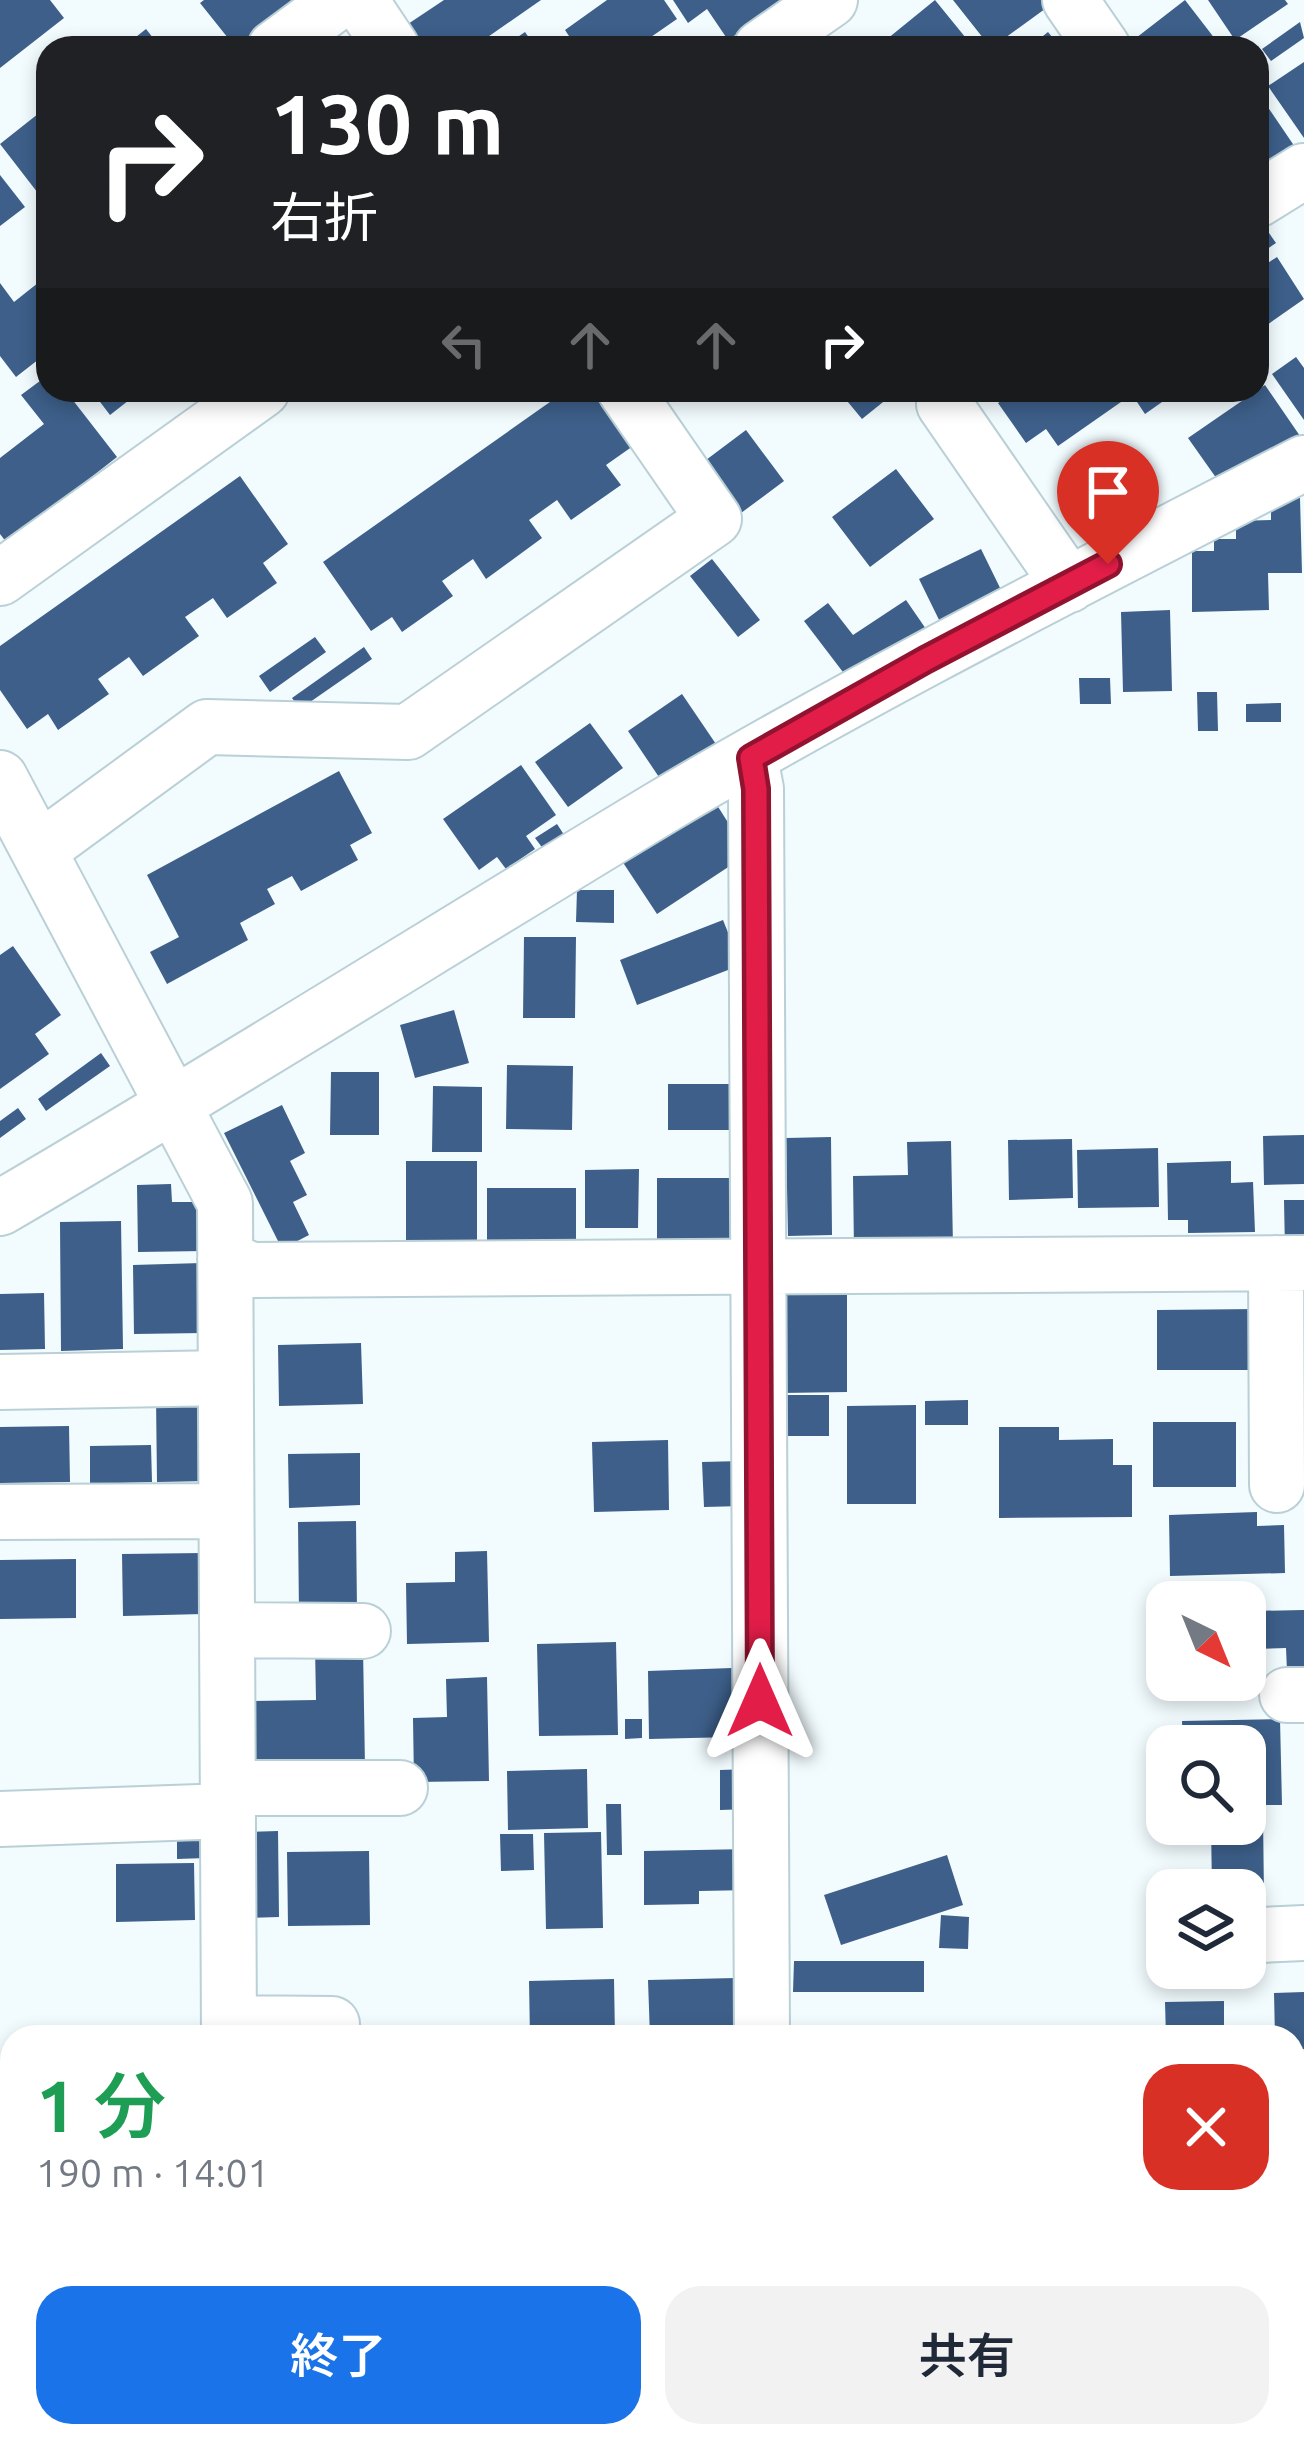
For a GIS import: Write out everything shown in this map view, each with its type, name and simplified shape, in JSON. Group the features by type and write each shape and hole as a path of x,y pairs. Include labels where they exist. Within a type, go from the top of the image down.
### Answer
{"street":[{"path":"290,36 340,0"},
{"path":"360,0 384,36"},
{"path":"778,36 830,0"},
{"path":"1070,0 1094,36"},
{"path":"1269,193 1304,171"},
{"path":"0,578 245,402"},
{"path":"22,842 207,727 408,732 714,519 633,402"},
{"path":"944,404 1069,584"},
{"path":"0,1208 174,1107 664,806 1069,584 1304,463"},
{"path":"751,758 756,789 761,2025"},
{"path":"0,778 22,842 225,1203 229,2025"},
{"path":"225,1259 252,1270 1290,1263 1277,1485"},
{"path":"0,1382 226,1378"},
{"path":"0,1512 226,1511"},
{"path":"227,1630 363,1630"},
{"path":"0,1819 400,1788"},
{"path":"315,2025 332,2024"}],"building":[{"path":"0,0 50,0 64,18 0,68"},
{"path":"296,0 251,36 226,36 200,3"},
{"path":"444,0 541,0 489,36 416,36 408,24"},
{"path":"607,0 664,0 677,19 652,36 569,36 565,30"},
{"path":"673,0 786,0 734,36 725,36 707,9 688,23"},
{"path":"935,0 964,36 891,36"},
{"path":"953,0 1044,0 1049,6 1008,36 982,36"},
{"path":"1185,0 1213,36 1138,36"},
{"path":"1208,0 1285,0 1288,4 1241,36 1232,36"},
{"path":"1300,22 1304,38 1271,61 1269,44"},
{"path":"1304,62 1304,138 1269,87"},
{"path":"1269,109 1297,150 1269,169"},
{"path":"36,116 36,191 0,144"},
{"path":"0,175 25,207 0,226"},
{"path":"1277,257 1304,299 1269,324 1269,262"},
{"path":"0,283 14,302 36,285 36,361 16,377 0,356"},
{"path":"1296,357 1304,368 1304,420 1272,374"},
{"path":"36,384 36,402 74,402 117,457 7,543 0,534 0,458 44,424 21,395"},
{"path":"1269,391 1300,436 1224,489 1188,438 1240,402 1269,402"},
{"path":"100,402 127,402 110,415"},
{"path":"550,402 602,402 633,446 606,465 621,485 571,520 557,500 529,520 542,538 486,579 473,559 442,581 453,596 402,632 392,617 371,631 323,562"},
{"path":"848,402 883,402 862,419"},
{"path":"1121,402 1058,446 1046,429 1026,443 998,403"},
{"path":"1137,402 1162,402 1145,414"},
{"path":"746,430 784,481 737,516 698,466"},
{"path":"896,469 934,519 870,567 832,517"},
{"path":"240,476 288,544 263,563 277,583 227,618 213,598 185,617 199,636 143,676 129,657 98,679 109,694 58,730 48,714 27,729 0,690 0,646"},
{"path":"1300,498 1302,573 1268,573 1269,610 1192,612 1192,551 1214,551 1214,539 1236,539 1236,521 1271,520 1271,499"},
{"path":"981,549 1005,598 943,628 919,579"},
{"path":"712,559 760,620 738,637 690,576"},
{"path":"906,600 926,629 849,680 804,621 828,603 853,635"},
{"path":"1170,610 1172,691 1123,692 1121,612"},
{"path":"315,637 326,652 270,692 259,676"},
{"path":"364,647 372,659 300,709 292,698"},
{"path":"1079,678 1110,678 1111,704 1080,704"},
{"path":"1197,692 1217,692 1218,731 1198,731"},
{"path":"682,694 720,750 665,786 628,731"},
{"path":"1281,703 1281,722 1246,722 1246,704"},
{"path":"590,723 623,768 568,807 535,762"},
{"path":"521,765 556,815 526,836 535,849 506,869 497,857 479,870 443,819"},
{"path":"339,771 372,833 350,845 358,860 301,891 292,876 267,889 275,904 240,923 248,940 167,984 150,952 179,937 147,875"},
{"path":"715,802 748,854 657,914 622,861"},
{"path":"557,824 570,844 550,858 535,838"},
{"path":"577,890 614,890 614,923 576,922"},
{"path":"723,920 741,965 637,1005 620,960"},
{"path":"524,937 576,937 575,1018 523,1018"},
{"path":"13,946 61,1015 35,1034 49,1054 0,1089 0,955"},
{"path":"454,1010 469,1063 415,1078 400,1025"},
{"path":"101,1053 110,1066 46,1111 38,1099"},
{"path":"507,1065 573,1066 572,1130 506,1129"},
{"path":"331,1072 379,1072 379,1135 330,1135"},
{"path":"668,1084 744,1084 743,1130 668,1130"},
{"path":"433,1086 482,1087 482,1152 432,1152"},
{"path":"282,1105 305,1153 290,1161 307,1195 293,1202 309,1235 282,1249 224,1133"},
{"path":"18,1108 26,1119 0,1138 0,1121"},
{"path":"1304,1135 1304,1184 1264,1185 1263,1136"},
{"path":"831,1137 832,1235 788,1236 786,1138"},
{"path":"1072,1139 1073,1198 1009,1200 1008,1140"},
{"path":"951,1141 953,1247 854,1250 853,1176 908,1175 907,1142"},
{"path":"1158,1148 1159,1207 1078,1208 1077,1150"},
{"path":"406,1161 477,1161 477,1245 406,1244"},
{"path":"1231,1161 1231,1183 1253,1182 1255,1232 1188,1233 1188,1220 1168,1220 1167,1163"},
{"path":"639,1169 638,1228 585,1228 585,1170"},
{"path":"657,1178 744,1178 743,1239 657,1240"},
{"path":"171,1184 172,1202 203,1202 204,1251 138,1252 137,1185"},
{"path":"487,1188 576,1188 576,1244 487,1244"},
{"path":"1284,1200 1304,1200 1304,1249 1285,1250"},
{"path":"121,1221 123,1349 61,1351 60,1222"},
{"path":"202,1263 203,1333 134,1334 133,1265"},
{"path":"847,1284 847,1392 781,1393 781,1285"},
{"path":"44,1293 45,1349 0,1350 0,1294"},
{"path":"1259,1309 1260,1370 1157,1370 1157,1310"},
{"path":"361,1343 363,1404 279,1406 278,1345"},
{"path":"784,1395 829,1395 829,1436 784,1436"},
{"path":"209,1397 210,1481 157,1482 156,1398"},
{"path":"968,1400 968,1425 925,1425 925,1401"},
{"path":"916,1405 916,1504 847,1504 847,1406"},
{"path":"1153,1422 1236,1422 1236,1487 1153,1487"},
{"path":"69,1426 70,1482 0,1483 0,1427"},
{"path":"999,1427 1059,1427 1059,1440 1113,1439 1113,1465 1132,1465 1132,1517 999,1518"},
{"path":"668,1440 669,1510 594,1512 592,1442"},
{"path":"151,1445 152,1482 90,1484 90,1446"},
{"path":"360,1453 360,1505 289,1508 288,1454"},
{"path":"742,1461 743,1506 704,1507 702,1462"},
{"path":"1257,1512 1257,1526 1284,1525 1285,1573 1170,1576 1169,1515"},
{"path":"356,1521 357,1611 299,1613 298,1522"},
{"path":"487,1551 489,1642 407,1644 406,1583 455,1582 455,1552"},
{"path":"203,1553 203,1614 123,1616 122,1554"},
{"path":"76,1559 76,1618 0,1619 0,1560"},
{"path":"1304,1610 1304,1670 1287,1671 1286,1648 1266,1649 1266,1611"},
{"path":"616,1642 618,1735 539,1736 537,1644"},
{"path":"315,1647 363,1647 365,1767 288,1768 288,1759 254,1760 254,1701 316,1700"},
{"path":"732,1668 733,1737 649,1739 648,1671"},
{"path":"487,1677 489,1781 414,1782 413,1718 447,1717 446,1679"},
{"path":"625,1719 642,1719 642,1738 625,1739"},
{"path":"1280,1719 1282,1805 1266,1805 1266,1725 1182,1725 1182,1721"},
{"path":"587,1769 588,1828 508,1830 507,1771"},
{"path":"749,1769 750,1809 720,1810 720,1770"},
{"path":"606,1804 621,1804 622,1855 607,1855"},
{"path":"177,1824 205,1824 206,1858 177,1859"},
{"path":"278,1831 279,1917 246,1918 244,1832"},
{"path":"601,1832 603,1928 546,1929 544,1833"},
{"path":"500,1834 533,1834 534,1870 501,1871"},
{"path":"1211,1845 1263,1845 1264,1869 1212,1869"},
{"path":"750,1849 751,1890 699,1891 699,1904 644,1905 644,1851"},
{"path":"369,1851 370,1925 288,1926 287,1852"},
{"path":"947,1855 963,1905 841,1945 824,1895"},
{"path":"194,1863 195,1920 116,1922 116,1864"},
{"path":"941,1915 969,1917 968,1949 939,1948"},
{"path":"794,1961 924,1961 924,1992 793,1992"},
{"path":"736,1978 737,2025 650,2025 648,1980"},
{"path":"614,1979 615,2025 530,2025 529,1981"},
{"path":"1304,1992 1304,2025 1275,2025 1274,1993"},
{"path":"1224,2001 1224,2025 1166,2025 1165,2002"}],"route":[{"path":"760,1701 756,789 751,758 1108,564"}]}
